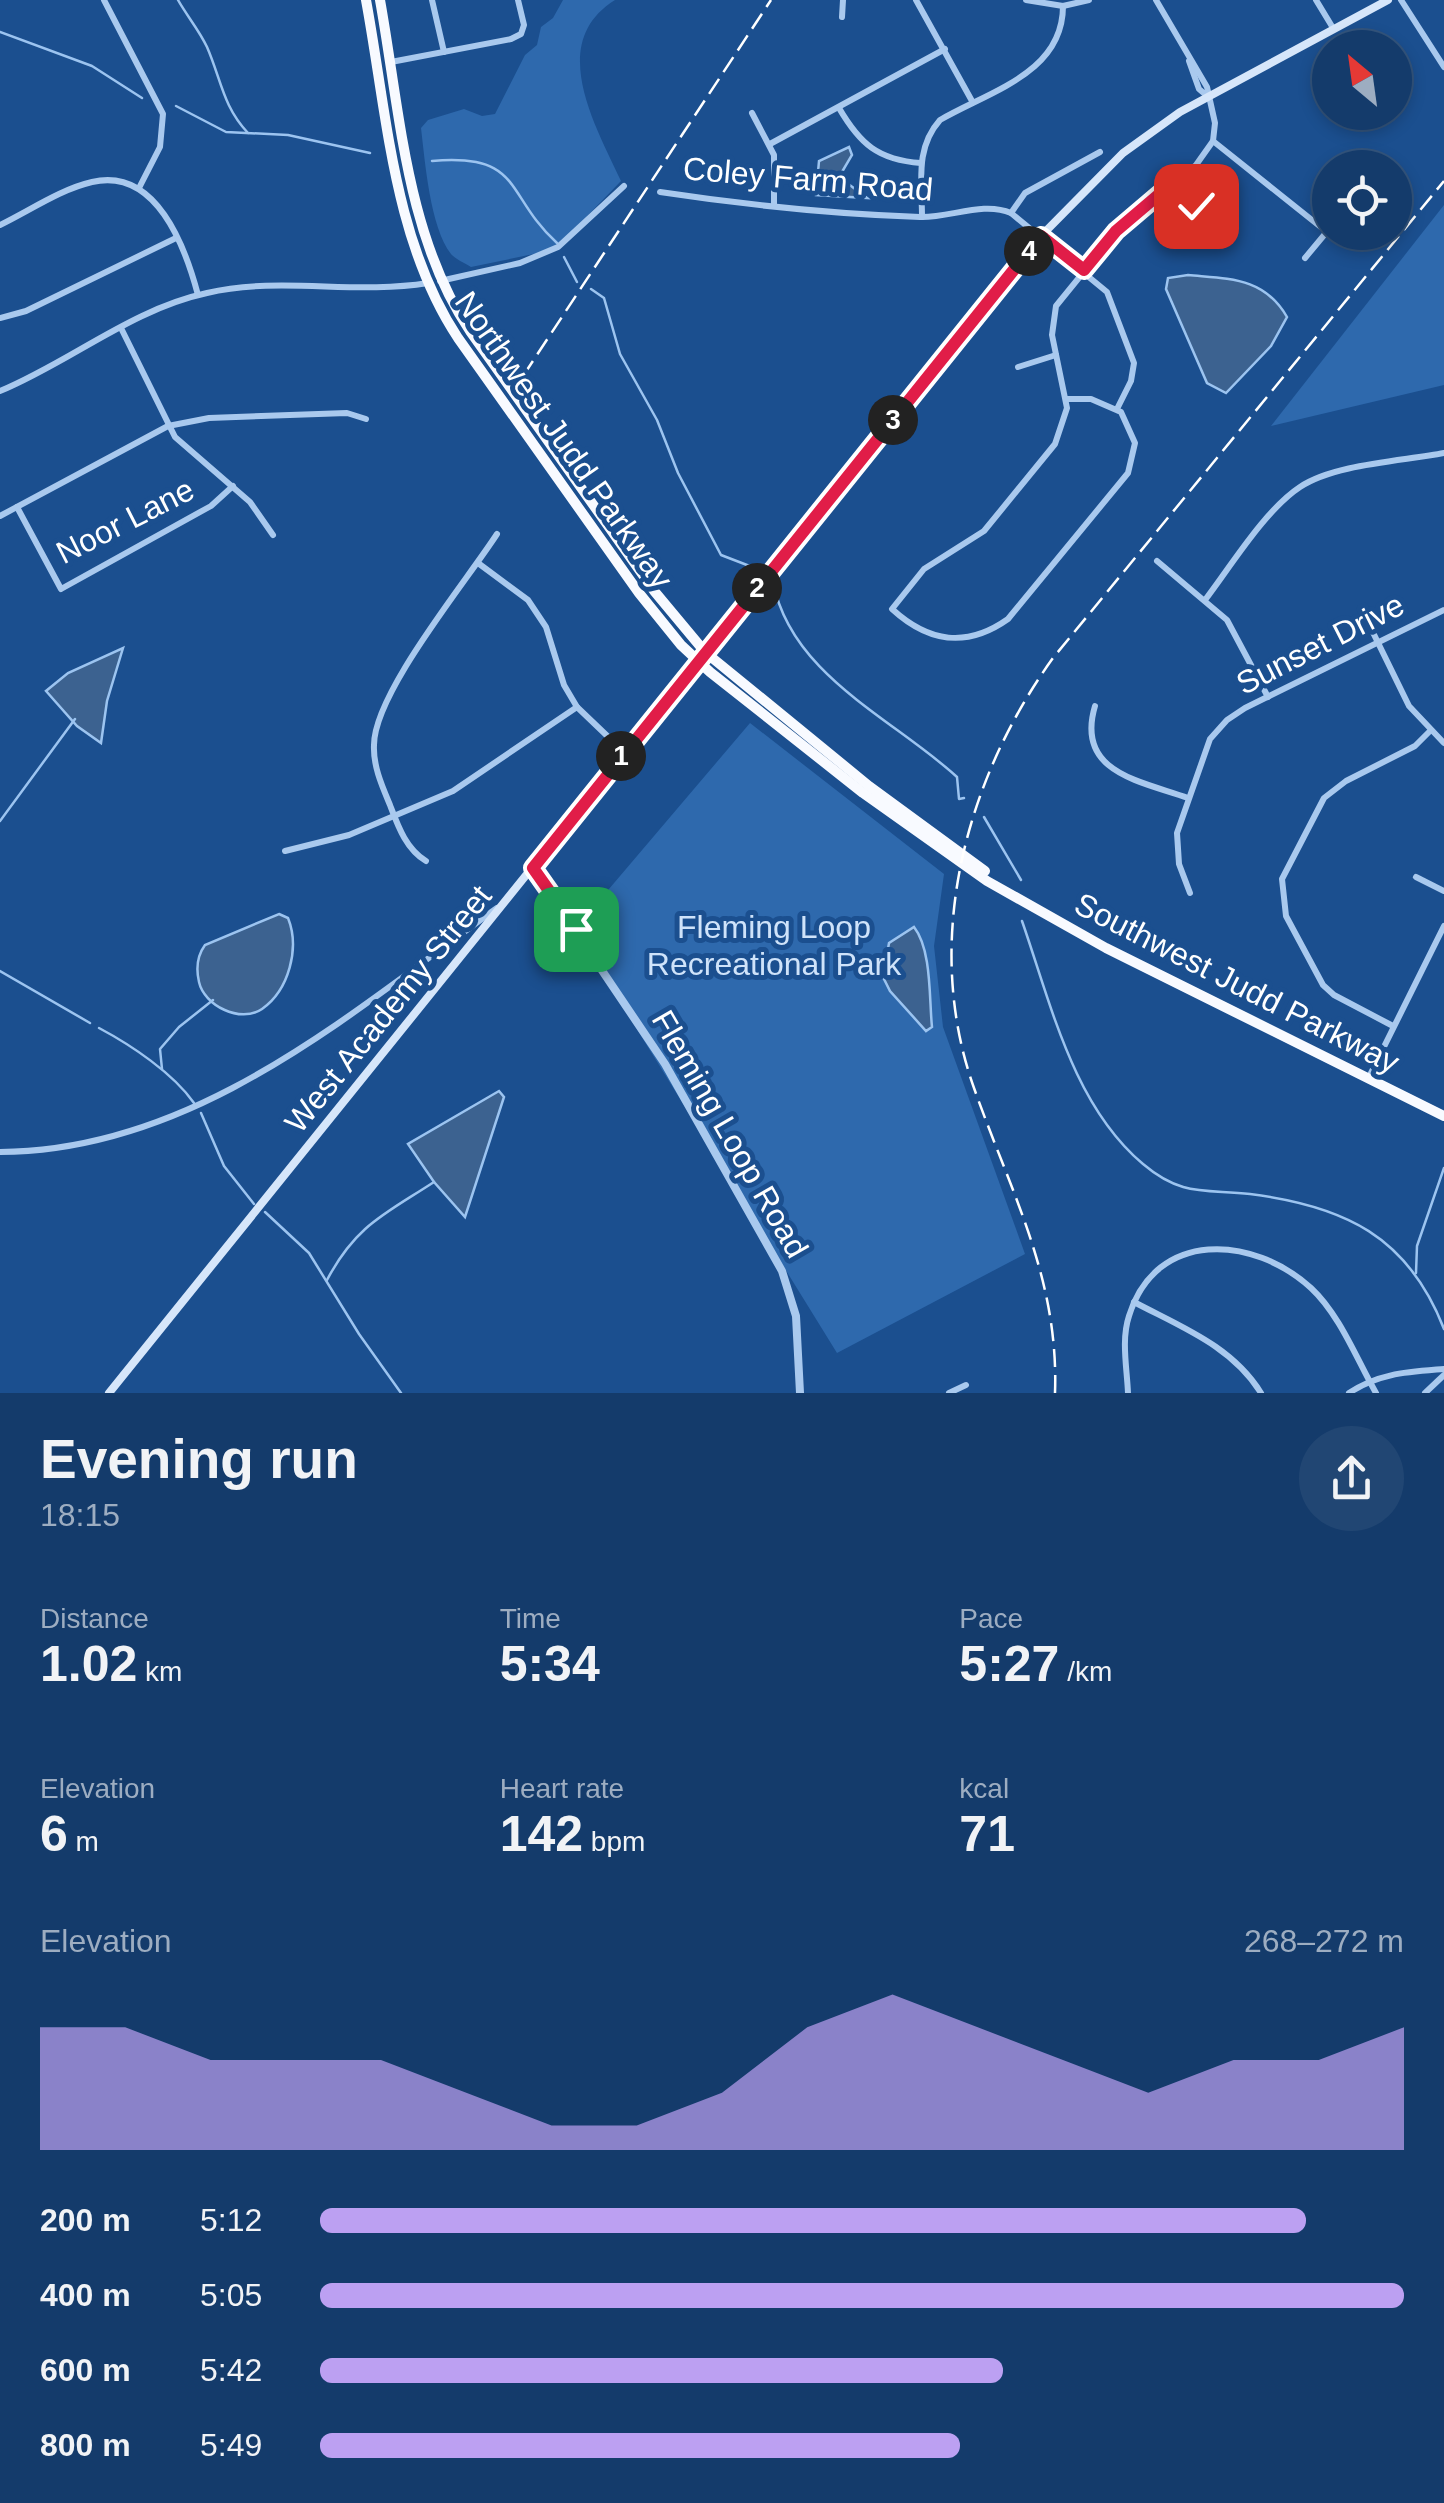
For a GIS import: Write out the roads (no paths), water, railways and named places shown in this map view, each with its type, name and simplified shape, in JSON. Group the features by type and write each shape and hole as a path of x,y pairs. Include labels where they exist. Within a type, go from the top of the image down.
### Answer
{"highway":[{"name":"Northwest Judd Parkway","path":"366,0 406,221 427,283 458,338 640,592 701,656"},
{"name":"Northwest Judd Parkway","path":"380,0 420,218 441,281 470,331 701,656"},
{"name":"Southwest Judd Parkway","path":"701,656 909,828 1009,891 1122,956 1444,1116"}],"main road":[{"name":"West Academy Street","path":"109,1393 1041,236 1123,153 1208,96 1388,0"}],"street":[{"path":"104,0 163,114 160,147 139,188"},
{"path":"432,0 444,52"},
{"path":"391,62 521,34 524,25 518,0"},
{"path":"842,18 843,0"},
{"path":"916,0 972,101"},
{"path":"1026,0 1063,6 1089,0"},
{"path":"1068,399 1091,399 1117,409 1126,419 1134,443 1128,473 1008,618 980,635 949,640 920,631 892,609 924,569 984,531 1062,432 1068,399 1056,355 1052,321 1056,306 1116,231 1207,154 1213,141 1215,123 1207,87 1156,0"},
{"path":"1316,0 1333,28"},
{"path":"1401,0 1444,67"},
{"path":"922,217 921,163 930,131 940,120 1048,58 1060,34 1063,6"},
{"path":"770,144 944,49"},
{"path":"839,108 854,135 868,148 897,161 921,163"},
{"path":"752,113 770,144 776,164 774,206"},
{"path":"1213,141 1312,218"},
{"path":"1100,152 1025,193 1011,212 1107,292 1134,362 1131,381 1117,409"},
{"path":"1176,180 1209,218"},
{"path":"0,226 92,182 119,182 139,188 160,208 198,295"},
{"path":"0,390 121,328 198,295 244,287 384,289 441,281 520,262 558,247 624,186"},
{"name":"Coley Farm Road","path":"660,192 774,206 922,217 985,209 1011,212"},
{"path":"0,318 26,311 176,238"},
{"path":"1305,258 1312,249"},
{"path":"121,328 168,426 193,455 250,502 273,536"},
{"path":"1018,367 1056,355"},
{"path":"0,516 168,426 208,418 347,412 366,419"},
{"path":"1205,600 1280,505 1299,487 1322,476 1444,453"},
{"name":"Noor Lane","path":"16,507 62,589 211,506 232,486"},
{"path":"426,861 412,852 394,817 375,763 380,715 497,534"},
{"path":"1156,560 1234,629 1268,696"},
{"path":"478,563 538,612 576,707 624,752"},
{"path":"1362,610 1409,706 1444,743"},
{"name":"Sunset Drive","path":"1190,893 1177,852 1178,833 1217,729 1244,708 1444,610"},
{"path":"1095,706 1092,743 1114,772 1188,798"},
{"path":"285,850 349,835 454,790 576,707"},
{"path":"1393,1026 1334,996 1322,985 1286,916 1282,879 1324,798 1346,781 1415,746 1432,730"},
{"name":"Fleming Loop Road","path":"533,868 665,1064 782,1271 796,1316 800,1393"},
{"path":"1416,877 1444,891"},
{"path":"0,1152 97,1138 206,1104 313,1040 502,905"},
{"path":"1368,1079 1444,926"},
{"path":"1128,1393 1125,1336 1134,1302 1147,1280 1181,1255 1200,1249 1240,1250 1311,1288 1376,1393"},
{"path":"1134,1302 1227,1352 1242,1365 1261,1393"},
{"path":"1349,1393 1368,1380 1394,1372 1444,1372"},
{"path":"1425,1393 1444,1372"},
{"path":"949,1393 966,1385"}],"waterway":[{"path":"178,0 207,47 233,113 248,133"},
{"path":"0,32 92,66 142,98"},
{"path":"176,106 226,132 288,135 370,153"},
{"path":"432,161 462,160 498,171 557,243"},
{"path":"564,257 577,282"},
{"path":"591,289 604,298 620,354 657,420 678,473 721,555 760,570"},
{"path":"773,581 783,614 822,669 957,777 959,799 964,798"},
{"path":"0,821 75,719"},
{"path":"984,817 1021,880"},
{"path":"1022,921 1067,1052 1082,1083 1119,1140 1143,1164 1182,1187 1284,1199 1343,1217 1369,1231 1412,1270 1444,1329"},
{"path":"0,971 90,1023"},
{"path":"162,1069 160,1049 179,1027 213,1000"},
{"path":"99,1028 151,1061 194,1103"},
{"path":"201,1113 224,1166 254,1204"},
{"path":"1416,1273 1417,1246 1444,1168"},
{"path":"327,1280 361,1233 434,1182"},
{"path":"265,1212 309,1253 401,1393"}],"railway":[{"path":"523,376 771,0"},
{"path":"1055,1393 1054,1351 1041,1274 974,1088 959,1033 952,976 953,920 961,864 976,809 996,756 1053,658 1444,181"}],"park label":[{"name":"Fleming Loop Recreational Park","path":"774,946"}]}
